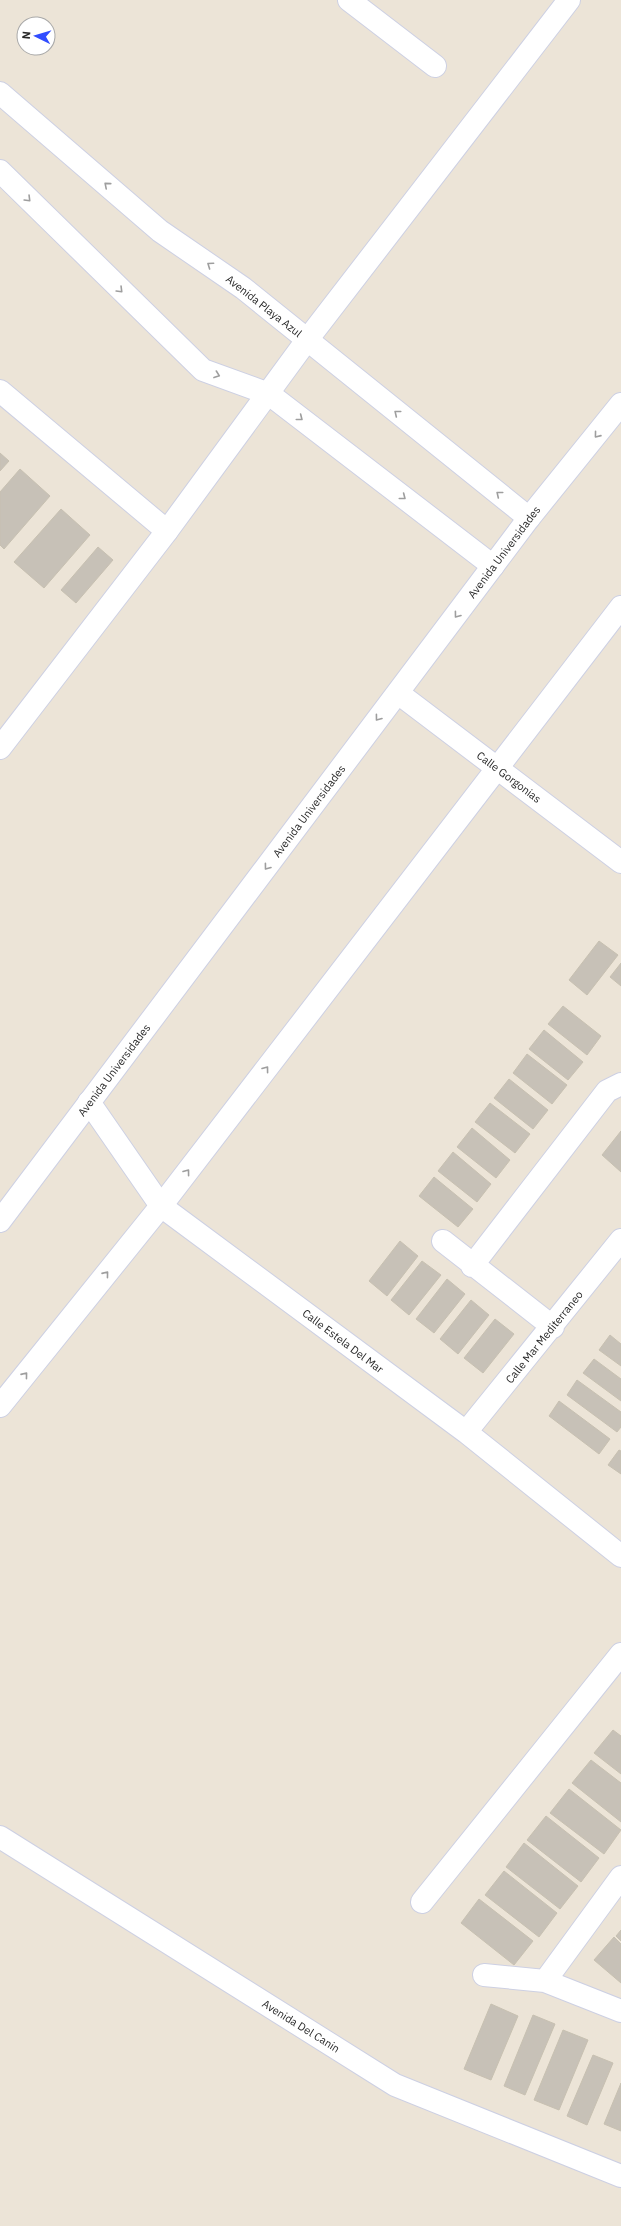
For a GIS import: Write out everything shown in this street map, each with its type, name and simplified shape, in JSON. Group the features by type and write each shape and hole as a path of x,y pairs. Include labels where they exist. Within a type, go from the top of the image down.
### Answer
{"street":[{"path":"349,0 435,66"},
{"path":"0,748 167,531 269,394 307,340 569,0"},
{"name":"Avenida Playa Azul","path":"0,92 160,231 243,288 529,518"},
{"path":"0,171 203,370 269,394 493,566"},
{"path":"0,391 167,531"},
{"name":"Avenida Universidades","path":"0,1221 529,518 621,404"},
{"path":"0,1406 161,1206 621,607"},
{"name":"Calle Gorgonias","path":"398,693 621,862"},
{"path":"472,1266 606,1091 621,1084"},
{"name":"Calle Estela Del Mar","path":"90,1102 161,1206 466,1432 621,1556"},
{"name":"Calle Mar Mediterraneo","path":"466,1432 553,1327 621,1240"},
{"path":"443,1241 472,1266 553,1327"},
{"path":"422,1902 621,1654"},
{"name":"Avenida Del Canin","path":"0,1837 395,2085 621,2176"},
{"path":"545,1981 621,1877"},
{"path":"484,1975 545,1981 621,2011"}],"building":[{"path":"0,453 9,461 0,471"},
{"path":"20,469 50,496 4,549 0,545 0,492"},
{"path":"61,509 90,535 44,588 14,562"},
{"path":"98,547 113,560 76,603 61,590"},
{"path":"599,941 618,955 587,995 569,980"},
{"path":"621,963 621,986 610,977"},
{"path":"563,1006 601,1036 587,1055 548,1024"},
{"path":"544,1030 583,1062 568,1080 529,1049"},
{"path":"527,1054 567,1085 552,1104 513,1073"},
{"path":"509,1079 548,1110 533,1129 494,1098"},
{"path":"490,1103 530,1134 515,1153 475,1122"},
{"path":"472,1128 510,1160 496,1178 457,1147"},
{"path":"621,1131 621,1172 602,1155"},
{"path":"453,1152 491,1184 477,1202 438,1171"},
{"path":"434,1177 473,1209 458,1227 419,1196"},
{"path":"400,1241 418,1256 387,1296 369,1281"},
{"path":"422,1261 441,1275 409,1315 391,1300"},
{"path":"447,1279 465,1294 434,1333 416,1319"},
{"path":"471,1300 489,1315 458,1354 440,1339"},
{"path":"495,1319 514,1334 483,1373 464,1358"},
{"path":"610,1335 621,1344 621,1366 599,1350"},
{"path":"594,1359 621,1379 621,1401 583,1373"},
{"path":"577,1380 621,1412 621,1427 617,1432 567,1395"},
{"path":"559,1401 610,1439 599,1454 549,1416"},
{"path":"619,1450 621,1451 621,1474 608,1465"},
{"path":"613,1730 621,1736 621,1774 594,1753"},
{"path":"591,1760 621,1783 621,1822 572,1783"},
{"path":"569,1789 621,1830 604,1854 550,1813"},
{"path":"546,1816 599,1858 581,1882 527,1840"},
{"path":"524,1843 578,1886 560,1909 506,1867"},
{"path":"504,1871 557,1913 539,1937 485,1895"},
{"path":"479,1899 533,1941 514,1965 461,1923"},
{"path":"621,1930 621,1941 616,1936"},
{"path":"614,1937 621,1944 621,1983 594,1960"},
{"path":"491,2004 518,2016 491,2080 464,2069"},
{"path":"533,2015 555,2024 525,2095 504,2086"},
{"path":"563,2030 588,2040 559,2110 534,2100"},
{"path":"593,2055 613,2063 587,2125 567,2116"},
{"path":"621,2083 621,2131 604,2124"}]}
